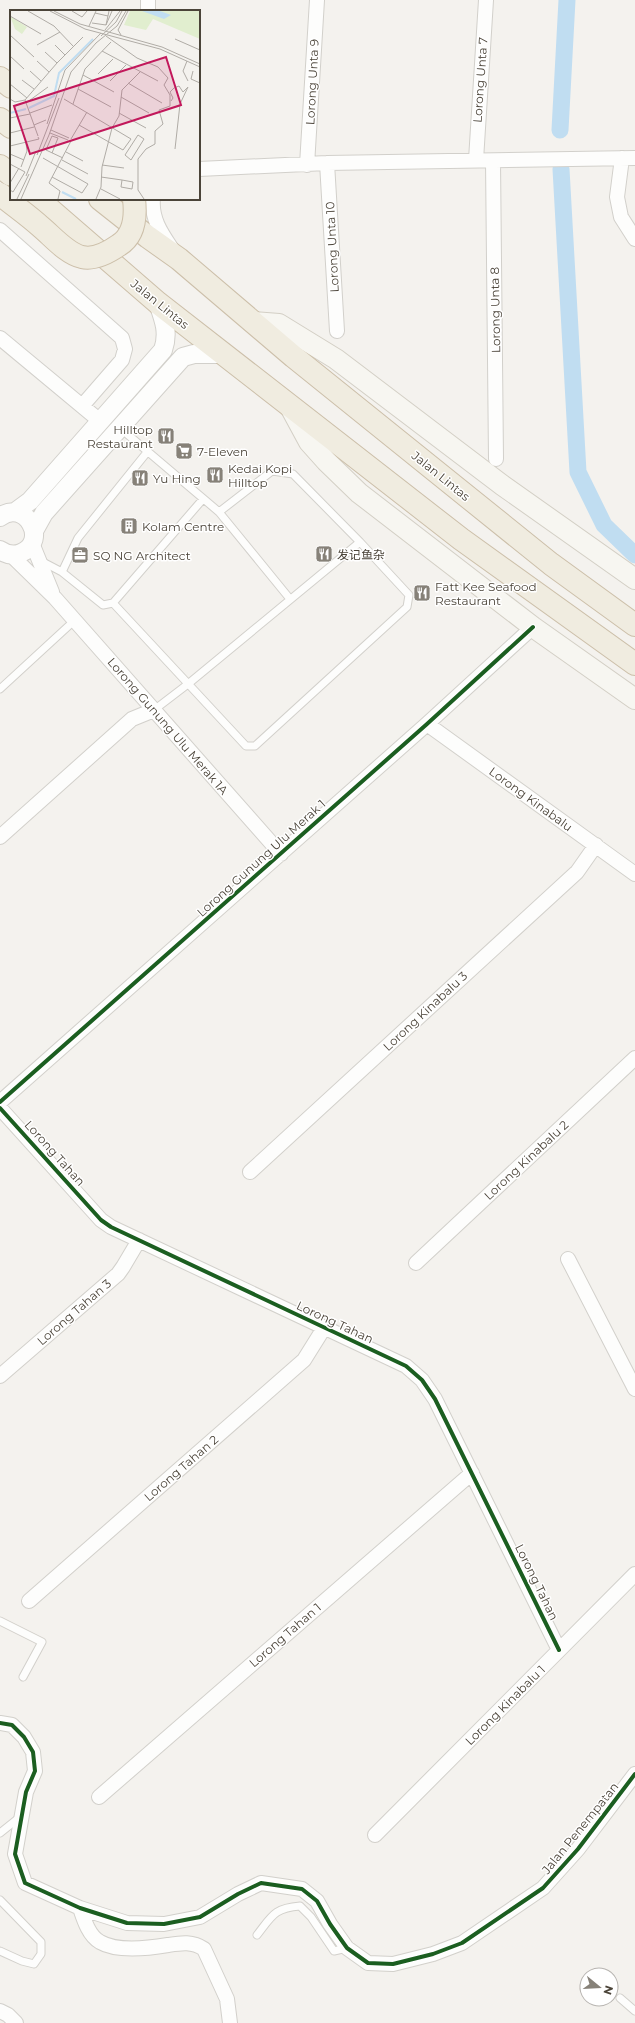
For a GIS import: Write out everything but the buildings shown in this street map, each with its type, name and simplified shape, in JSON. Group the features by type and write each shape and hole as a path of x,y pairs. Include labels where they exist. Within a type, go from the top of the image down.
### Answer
{"highway":[{"path":"0,78 10,86"},
{"path":"0,119 10,127"},
{"path":"0,166 10,174"},
{"path":"0,194 62,246 82,257 98,256 122,243 131,233 136,215 134,200"},
{"name":"Jalan Lintas","path":"39,200 158,303 223,354 287,402 462,539 635,664"},
{"name":"Jalan Lintas","path":"101,200 148,237 179,259 294,357 551,564 635,625"}],"main road":[{"path":"252,322 279,324 336,359 502,485 635,579"},
{"name":"Jalan Lintas","path":"287,402 309,442 343,478 379,510 448,560 533,627 635,699"}],"street":[{"name":"Lorong Unta 9","path":"307,165 317,0"},
{"name":"Lorong Unta 7","path":"476,160 486,0"},
{"path":"200,169 327,163 476,160 493,161 544,158 628,158 617,197 621,217 635,239"},
{"name":"Lorong Unta 8","path":"493,161 496,459"},
{"name":"Lorong Unta 10","path":"327,163 337,331"},
{"path":"153,200 152,207 158,227 179,259"},
{"path":"0,230 122,338 125,349 122,360 82,406"},
{"path":"6,513 30,501 163,350 166,340 165,324 158,303"},
{"path":"0,338 100,421"},
{"path":"4,554 23,552 33,537 44,513 183,357 194,354 223,354"},
{"path":"6,513 25,516 30,520 33,537"},
{"name":"Lorong Gunung Ulu Merak 1A","path":"33,537 55,598"},
{"name":"Lorong Gunung Ulu Merak 1A","path":"4,554 55,598 280,854"},
{"name":"Lorong Gunung Ulu Merak 1","path":"0,1102 427,724 533,627"},
{"path":"0,837 132,719 154,710"},
{"name":"Lorong Kinabalu","path":"427,724 635,874"},
{"name":"Lorong Kinabalu 3","path":"250,1172 577,872 596,846"},
{"name":"Lorong Kinabalu 2","path":"416,1263 635,1058"},
{"name":"Lorong Tahan","path":"0,1108 101,1220 111,1227 406,1366 422,1380 435,1399 559,1650"},
{"name":"Lorong Tahan 3","path":"0,1376 118,1274 139,1240"},
{"path":"568,1259 635,1389"},
{"name":"Lorong Tahan 2","path":"29,1601 304,1360 324,1328"},
{"name":"Lorong Tahan 1","path":"99,1797 472,1473"},
{"name":"Lorong Kinabalu 1","path":"375,1835 635,1574"},
{"name":"Jalan Penempatan","path":"0,1723 12,1725 24,1737 33,1752 35,1771 26,1792 15,1854 25,1883 80,1908 127,1923 164,1924 200,1917 238,1894 261,1883 284,1885 302,1889 317,1901 330,1924 347,1948 368,1963 393,1964 433,1954 462,1943 544,1888 578,1849 635,1774"},
{"path":"80,1908 88,1929 100,1942 115,1947 148,1948 184,1942 196,1943 204,1948 228,1999 230,2023"},
{"path":"0,2011 8,2015 16,2023"}],"lane":[{"path":"120,428 219,512 290,599"},
{"path":"62,572 78,538 148,451"},
{"path":"113,603 246,746 255,746 407,607 408,595 360,542 293,474 272,470 219,512"},
{"path":"41,561 62,572 103,605 113,603 203,499"},
{"path":"154,710 188,684 360,542"},
{"path":"0,689 75,620"},
{"path":"0,1621 42,1642 22,1677"},
{"path":"0,1833 23,1814"},
{"path":"0,1900 41,1942 41,1954 34,1964 0,1952"},
{"path":"257,1935 274,1913 289,1907 300,1906 311,1917 334,1951 347,1948"},
{"path":"620,1998 635,2011"}],"waterway":[{"path":"560,130 567,0"},
{"path":"561,169 578,472 604,525 635,555"}],"cycle path":[{"path":"0,1102 427,724 533,627"},
{"path":"0,1108 101,1220 111,1227 406,1366 422,1380 435,1399 559,1650"},
{"path":"0,1723 12,1725 24,1737 33,1752 35,1771 26,1792 15,1854 25,1883 80,1908 127,1923 164,1924 200,1917 238,1894 261,1883 302,1889 317,1901 330,1924 347,1948 368,1963 393,1964 433,1954 462,1943 543,1888 578,1849 635,1774"}],"place":[{"name":"Hilltop Restaurant","path":"166,436"},
{"name":"7-Eleven","path":"184,451"},
{"name":"Kedai Kopi Hilltop","path":"215,475"},
{"name":"Yu Hing","path":"140,478"},
{"name":"Kolam Centre","path":"129,526"},
{"name":"发记鱼杂","path":"324,554"},
{"name":"SQ NG Architect","path":"80,555"},
{"name":"Fatt Kee Seafood Restaurant","path":"422,593"}]}
